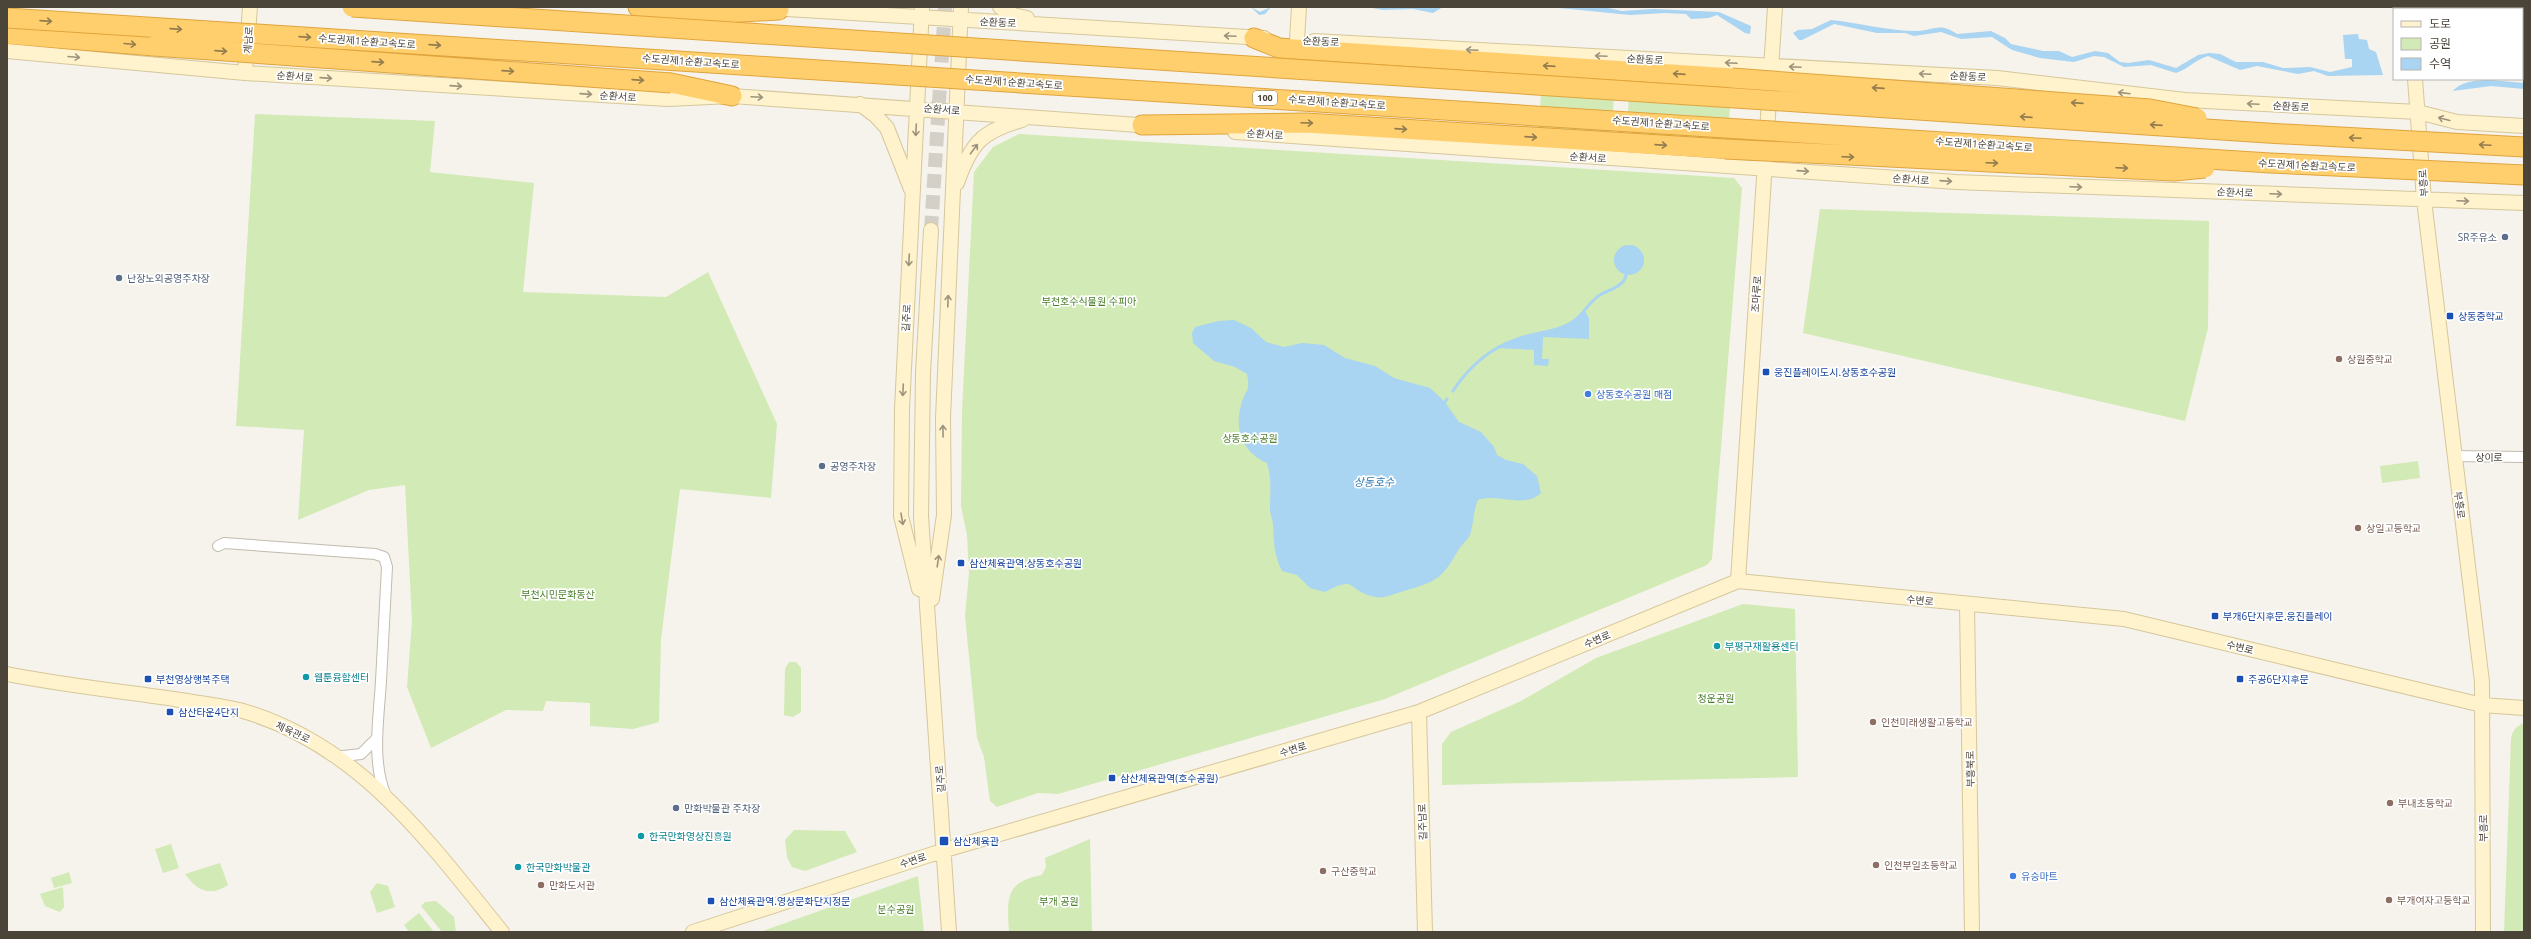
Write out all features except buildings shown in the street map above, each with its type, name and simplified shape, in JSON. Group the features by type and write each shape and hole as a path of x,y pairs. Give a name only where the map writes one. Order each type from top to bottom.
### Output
{"highway":[{"path":"352,7 2267,133 2524,147"},
{"path":"638,7 725,13 771,9"},
{"name":"수도권제1순환고속도로","path":"7,18 2270,163 2524,175"},
{"path":"7,34 671,83 732,96"},
{"path":"1254,38 1278,48 1814,83 2150,109 2267,133"},
{"path":"1142,125 1306,123 1819,155 2166,170 2270,163"}],"street":[{"name":"계남로","path":"245,73 250,7"},
{"path":"851,14 874,7"},
{"path":"1000,7 1013,16 1062,26"},
{"path":"1296,40 1299,7"},
{"name":"조마루로","path":"1738,581 1775,7"},
{"name":"순환동로","path":"771,9 851,14 922,12 961,13 1062,26 1254,38 1997,78 2185,100 2418,112 2457,122 2524,126"},
{"name":"길주로","path":"922,12 902,409 901,516 928,627"},
{"name":"길주로","path":"928,627 944,515 943,418 961,13"},
{"name":"순환서로","path":"7,51 245,73 667,99 732,96 917,107 1030,118 1956,182 2524,203"},
{"name":"부흥로","path":"2415,80 2424,200 2482,682 2483,932"},
{"path":"860,104 887,128 913,193"},
{"path":"952,197 968,156 985,133 998,126 1030,118"},
{"name":"길주로","path":"931,230 923,373 921,516 945,850 949,932"},
{"name":"상이로","path":"2454,456 2524,457"},
{"path":"218,546 224,543 375,554 384,557 387,567 377,738 381,785 386,796"},
{"name":"수변로","path":"693,932 945,850 1419,712 1738,581 1967,605 2124,619 2482,705 2524,708"},
{"name":"부흥북로","path":"1967,605 1972,932"},
{"name":"체육관로","path":"7,674 242,711 287,728 326,748 335,757 386,796 419,830 502,932"},
{"name":"길주남로","path":"1419,712 1425,932"},
{"path":"335,757 361,754 377,738"}],"green space":[{"path":"1541,93 1614,98 1611,133 1539,128"},
{"path":"1629,99 1730,106 1728,141 1626,134"},
{"name":"부천시민문화동산","path":"255,114 435,121 430,172 534,183 523,292 666,297 708,272 777,424 771,498 680,489 661,639 659,722 633,729 590,726 590,703 546,701 543,711 506,710 431,748 407,687 412,621 405,485 369,490 298,520 304,430 236,426"},
{"name":"상동호수공원","path":"1019,134 1734,178 1742,188 1712,559 1707,565 1385,699 1058,794 1038,793 997,807 990,801 984,757 977,738 965,616 969,573 967,535 961,506 962,411 974,172 993,147"},
{"path":"1820,209 2209,221 2208,328 2185,421 1803,333"},
{"path":"2418,461 2420,478 2382,483 2380,466"},
{"name":"청운공원","path":"1743,604 1795,609 1798,777 1442,785 1442,744 1451,732 1521,701 1596,658"},
{"path":"789,662 796,662 801,668 801,712 793,717 784,715 785,669"},
{"path":"2524,723 2524,932 2504,932 2511,739 2515,729"},
{"path":"794,830 845,831 857,852 805,871 792,867 787,857 785,840"},
{"name":"부개 공원","path":"1090,839 1092,932 1009,932 1009,901 1011,893 1015,887 1021,882 1030,878 1042,875 1046,867 1045,858"},
{"path":"171,844 179,868 163,873 155,849"},
{"path":"220,863 228,885 215,891 199,888 194,885 185,874"},
{"path":"69,872 72,883 54,888 51,878"},
{"name":"분수공원","path":"918,876 924,932 760,932"},
{"path":"377,883 388,886 395,907 377,913 370,892"},
{"path":"63,887 64,907 60,912 45,906 40,894"},
{"path":"436,901 454,917 456,932 442,932 421,906 425,902"},
{"path":"419,913 434,932 409,932 404,925"}],"water":[{"path":"1251,7 1260,12 1271,7 1265,14 1259,15"},
{"path":"1367,7 1443,7 1433,13 1413,9 1383,10"},
{"path":"1549,7 1604,7 1622,11 1654,9 1719,12 1751,26 1750,34 1745,33 1717,15 1709,18 1691,19 1686,14 1665,13 1630,15"},
{"path":"1831,20 1906,31 1946,28 1957,34 1991,31 2005,38 2011,44 2043,51 2059,51 2072,57 2095,51 2108,53 2120,62 2128,63 2149,60 2176,68 2198,55 2209,53 2220,54 2236,62 2263,62 2283,68 2310,67 2330,72 2352,67 2352,59 2345,59 2343,35 2358,34 2359,39 2367,40 2369,49 2376,52 2383,75 2328,76 2314,71 2298,74 2257,66 2240,70 2208,56 2176,73 2151,65 2124,67 2104,57 2094,56 2074,62 2040,58 2012,50 1992,37 1961,39 1941,32 1914,36 1905,33 1877,33 1834,24 1802,40 1799,40 1793,33 1798,30 1812,29"},
{"path":"2491,80 2524,83 2524,89 2491,86 2453,91 2465,83"},
{"path":"1629,245 1635,246 1643,254 1643,266 1635,274 1629,275 1623,274 1615,266 1614,260 1615,254 1623,246"},
{"path":"1585,311 1589,318 1589,339 1543,337 1542,359 1549,359 1548,366 1534,365 1534,350 1497,348 1519,337 1570,323"},
{"name":"상동호수","path":"1234,320 1251,328 1266,342 1284,347 1302,343 1324,345 1345,358 1375,366 1394,378 1430,388 1445,402 1459,422 1481,432 1494,447 1497,455 1506,460 1523,464 1537,476 1541,493 1534,498 1527,500 1486,498 1478,500 1469,537 1460,547 1443,573 1431,582 1424,585 1380,597 1363,593 1347,584 1342,584 1325,592 1310,588 1297,575 1282,571 1277,560 1273,523 1270,512 1269,469 1267,463 1246,447 1240,432 1239,415 1241,405 1248,388 1247,374 1235,367 1214,361 1193,343 1192,333 1195,327 1218,321"}],"waterway":[{"path":"1453,391 1473,367 1491,352 1506,343 1551,331 1569,324 1578,318 1596,298 1623,282 1626,275"}],"tunnel":[{"path":"931,230 945,7"}],"place":[{"name":"SR주유소","path":"2505,237"},
{"name":"난장노외공영주차장","path":"119,278"},
{"name":"상동중학교","path":"2450,316"},
{"name":"상원중학교","path":"2339,359"},
{"name":"웅진플레이도시.상동호수공원","path":"1766,372"},
{"name":"상동호수공원 매점","path":"1588,394"},
{"name":"공영주차장","path":"822,466"},
{"name":"상일고등학교","path":"2358,528"},
{"name":"삼산체육관역.상동호수공원","path":"961,563"},
{"name":"부개6단지후문.웅진플레이","path":"2215,616"},
{"name":"부평구재활용센터","path":"1717,646"},
{"name":"웹툰융합센터","path":"306,677"},
{"name":"부천영상행복주택","path":"148,679"},
{"name":"주공6단지후문","path":"2240,679"},
{"name":"삼산타운4단지","path":"170,712"},
{"name":"인천미래생활고등학교","path":"1873,722"},
{"name":"삼산체육관역(호수공원)","path":"1112,778"},
{"name":"부내초등학교","path":"2390,803"},
{"name":"만화박물관 주차장","path":"676,808"},
{"name":"한국만화영상진흥원","path":"641,836"},
{"name":"삼산체육관","path":"944,841"},
{"name":"인천부일초등학교","path":"1876,865"},
{"name":"한국만화박물관","path":"518,867"},
{"name":"구산중학교","path":"1323,871"},
{"name":"유승마트","path":"2013,876"},
{"name":"만화도서관","path":"541,885"},
{"name":"부개여자고등학교","path":"2389,900"},
{"name":"삼산체육관역.영상문화단지정문","path":"711,901"}],"park label":[{"name":"부천호수식물원 수피아","path":"1089,301"}]}
